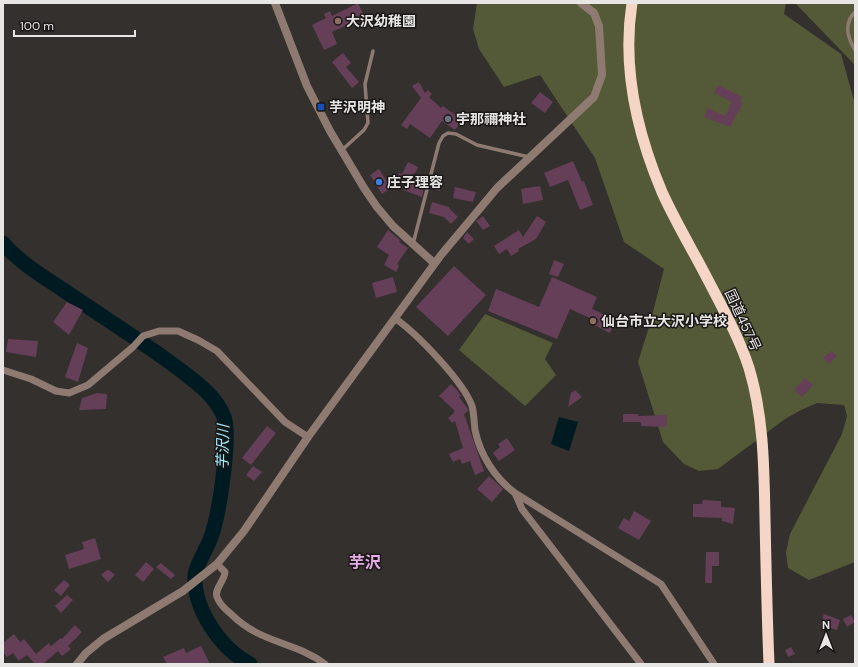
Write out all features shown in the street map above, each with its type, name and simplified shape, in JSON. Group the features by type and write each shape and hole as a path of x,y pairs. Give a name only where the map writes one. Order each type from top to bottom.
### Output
{"highway":[{"name":"国道457号","path":"632,3 630,77 636,113 647,152 663,193 731,324 749,368 758,406 764,443 769,664"}],"street":[{"path":"275,3 307,86 342,151 377,207 413,245 434,263"},
{"path":"77,664 86,653 103,639 186,589 203,577 217,564 244,531 308,437 396,319 434,263 497,188 594,97 602,75 599,26 594,13 581,3"},
{"path":"396,319 407,326 461,385 472,407 475,431 489,464 496,476 515,494 661,584 714,664"},
{"path":"3,370 31,379 56,391 69,393 88,384 133,347 143,336 159,331 178,331 217,351 285,422 308,437"},
{"path":"515,494 522,509 641,664"},
{"path":"217,564 225,572 216,593 217,598 236,620 257,634 302,651 325,664"}],"lane":[{"path":"855,12 850,18 847,31 855,50"},
{"path":"342,151 364,130 368,123 365,84 373,51"},
{"path":"413,245 442,136 448,133 456,134 477,145 529,157"}],"green space":[{"path":"477,3 786,3 784,14 841,54 855,104 855,562 809,580 788,568 786,552 790,534 842,434 847,416 844,405 817,403 801,410 785,419 718,469 699,471 684,464 663,442 638,362 664,269 624,242 595,158 540,75 504,87 479,49 473,29"},
{"path":"795,3 855,3 855,65"},
{"path":"485,314 553,343 545,359 556,375 525,406 459,350"}],"water":[{"path":"559,417 578,422 569,451 551,444"}],"building":[{"path":"358,3 365,17 332,32 337,44 324,50 312,25 326,18 324,14 330,11 332,16"},
{"path":"343,53 351,63 346,67 359,82 352,88 332,62"},
{"path":"419,82 425,93 428,90 432,94 429,97 441,108 443,106 462,120 455,130 442,121 430,138 410,124 407,129 401,125 421,98 412,86"},
{"path":"719,85 742,97 740,102 743,103 730,127 704,117 708,108 725,116 732,102 714,93"},
{"path":"540,92 553,102 545,113 531,103"},
{"path":"573,161 582,182 584,181 593,205 580,210 568,180 550,187 544,173"},
{"path":"408,162 418,167 416,172 393,187 399,173 402,174"},
{"path":"379,169 391,188 382,194 370,175"},
{"path":"407,181 424,188 422,197 403,190"},
{"path":"435,182 442,184 440,191 433,189"},
{"path":"540,186 543,200 523,204 521,189"},
{"path":"455,187 476,192 473,202 453,198"},
{"path":"432,202 449,207 458,217 451,224 444,217 429,213"},
{"path":"483,216 490,226 483,230 476,221"},
{"path":"537,216 546,222 536,239 518,249 519,251 511,256 507,249 499,254 494,246 519,230 523,237"},
{"path":"388,230 400,240 399,242 408,248 397,264 399,266 396,272 384,265 389,255 377,247"},
{"path":"467,232 474,239 469,244 463,238"},
{"path":"554,260 564,264 558,277 549,274"},
{"path":"454,266 486,295 448,336 416,307"},
{"path":"393,277 397,292 376,298 372,283"},
{"path":"552,277 597,297 592,309 616,320 610,333 588,322 590,318 570,309 557,339 488,311 496,289 539,307"},
{"path":"67,302 83,310 69,335 53,322"},
{"path":"8,339 38,341 36,357 6,352"},
{"path":"77,343 88,348 78,382 65,377"},
{"path":"831,351 837,356 829,364 823,358"},
{"path":"805,378 813,385 802,397 794,390"},
{"path":"451,384 457,390 461,396 459,397 468,409 468,411 464,414 484,471 475,475 470,461 462,464 460,459 453,462 449,454 463,448 455,421 452,423 448,418 454,413 454,410 439,396"},
{"path":"575,390 582,397 568,407 571,393"},
{"path":"97,393 107,394 106,409 79,410 82,398"},
{"path":"623,414 638,414 638,416 667,415 667,427 641,426 641,422 623,422"},
{"path":"267,426 276,433 251,465 242,458"},
{"path":"507,438 515,450 499,461 493,453 500,447 498,444"},
{"path":"253,466 262,472 254,481 246,475"},
{"path":"489,476 503,489 492,502 477,489"},
{"path":"703,500 721,501 721,507 735,508 733,524 722,521 722,518 693,517 693,504 702,504"},
{"path":"634,511 651,521 639,540 618,528 624,518 629,521"},
{"path":"95,538 101,559 69,569 65,555 84,549 82,542"},
{"path":"706,552 719,552 719,566 712,566 712,583 705,583"},
{"path":"146,562 154,569 143,582 135,575"},
{"path":"161,563 175,575 171,579 156,567"},
{"path":"107,570 115,575 108,582 101,575"},
{"path":"64,580 70,585 61,596 54,590"},
{"path":"67,595 73,600 61,613 55,606"},
{"path":"824,614 840,620 837,630 820,625"},
{"path":"851,615 855,622 847,627 843,619"},
{"path":"75,625 82,632 68,646 71,649 62,656 58,651 43,664 35,664 27,655 19,661 13,653 7,657 3,652 3,643 14,634 20,642 24,639 36,654 49,643 51,646 61,638 62,639"},
{"path":"201,646 210,664 167,664 163,657 184,648 186,653"},
{"path":"791,647 795,654 788,657 785,650"}],"waterway":[{"name":"芋沢川","path":"3,243 16,256 46,279 179,369 205,390 221,409 226,427 223,477 214,527 195,575 196,588 199,601 211,627 229,649 250,664"}],"place":[{"name":"大沢幼稚園","path":"338,21"},
{"name":"芋沢明神","path":"321,107"},
{"name":"宇那禰神社","path":"448,119"},
{"name":"庄子理容","path":"379,182"},
{"name":"仙台市立大沢小学校","path":"593,321"}],"district":[{"name":"芋沢","path":"365,562"}]}
